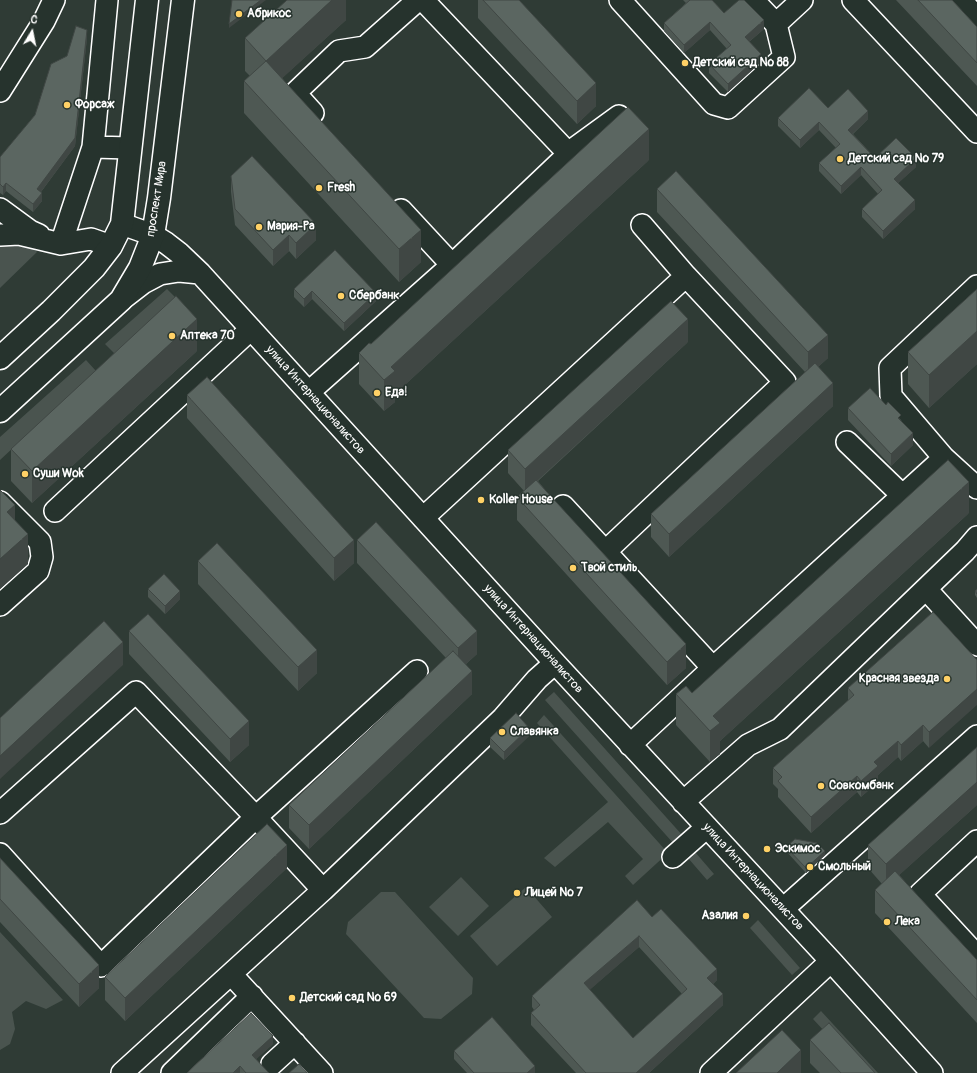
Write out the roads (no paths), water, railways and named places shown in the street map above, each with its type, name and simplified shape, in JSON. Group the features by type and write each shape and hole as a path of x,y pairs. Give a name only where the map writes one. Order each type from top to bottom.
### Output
{"main road":[{"path":"0,358 51,311 94,268 111,246 122,224 147,0"},
{"name":"проспект Мира","path":"0,411 121,300 140,268 153,235 160,191 183,0"}],"street":[{"path":"0,91 44,21 54,0"},
{"path":"61,244 93,147 107,0"},
{"path":"327,128 295,93 339,51 365,47 418,0"},
{"path":"423,0 569,154"},
{"path":"620,0 714,104 728,108 784,57 776,24 753,0"},
{"path":"776,24 802,0"},
{"path":"854,0 977,132"},
{"path":"961,0 977,18"},
{"path":"309,392 452,265 575,148 619,116"},
{"path":"93,147 130,148"},
{"path":"391,199 452,265"},
{"path":"0,209 30,231 61,244"},
{"name":"улица Интернационалистов","path":"122,224 153,235 180,253 200,273 630,745 831,961 932,1073"},
{"path":"606,551 785,382 686,276 642,225"},
{"path":"0,235 20,234 61,244 91,239 111,246"},
{"path":"121,300 143,283 160,274 179,271 200,273"},
{"path":"423,518 686,276"},
{"path":"977,286 890,368 891,396 944,458 977,488"},
{"path":"55,511 252,329"},
{"path":"847,442 903,496"},
{"path":"630,745 944,458"},
{"path":"0,502 40,542 42,557 38,571 0,605"},
{"path":"563,506 713,668"},
{"path":"683,802 748,744 780,729 926,589 973,550"},
{"path":"926,589 977,645"},
{"path":"122,1073 322,890 503,718 537,678 555,663"},
{"path":"0,854 101,966 256,818 417,671"},
{"path":"0,813 136,692 322,890"},
{"path":"783,909 977,736"},
{"path":"673,858 707,827"},
{"path":"977,841 920,894 977,956"},
{"path":"711,1073 831,961"},
{"path":"231,974 322,1073"},
{"path":"172,1073 252,996"},
{"path":"272,1064 295,1043"}],"place":[{"name":"Абрикос","path":"239,14"},
{"name":"Детский сад № 88","path":"685,63"},
{"name":"Форсаж","path":"67,105"},
{"name":"Детский сад № 79","path":"840,159"},
{"name":"Fresh","path":"319,188"},
{"name":"Мария-Ра","path":"259,227"},
{"name":"Сбербанк","path":"341,296"},
{"name":"Аптека 70","path":"172,336"},
{"name":"Еда!","path":"377,393"},
{"name":"Суши Wok","path":"25,474"},
{"name":"Koller House","path":"481,500"},
{"name":"Твой стиль","path":"573,568"},
{"name":"Красная звезда","path":"947,679"},
{"name":"Славянка","path":"502,732"},
{"name":"Совкомбанк","path":"821,786"},
{"name":"Эскимос","path":"767,849"},
{"name":"Смольный","path":"810,867"},
{"name":"Лицей № 7","path":"517,893"},
{"name":"Азалия","path":"746,916"},
{"name":"Лека","path":"887,922"},
{"name":"Детский сад № 69","path":"292,998"}]}
